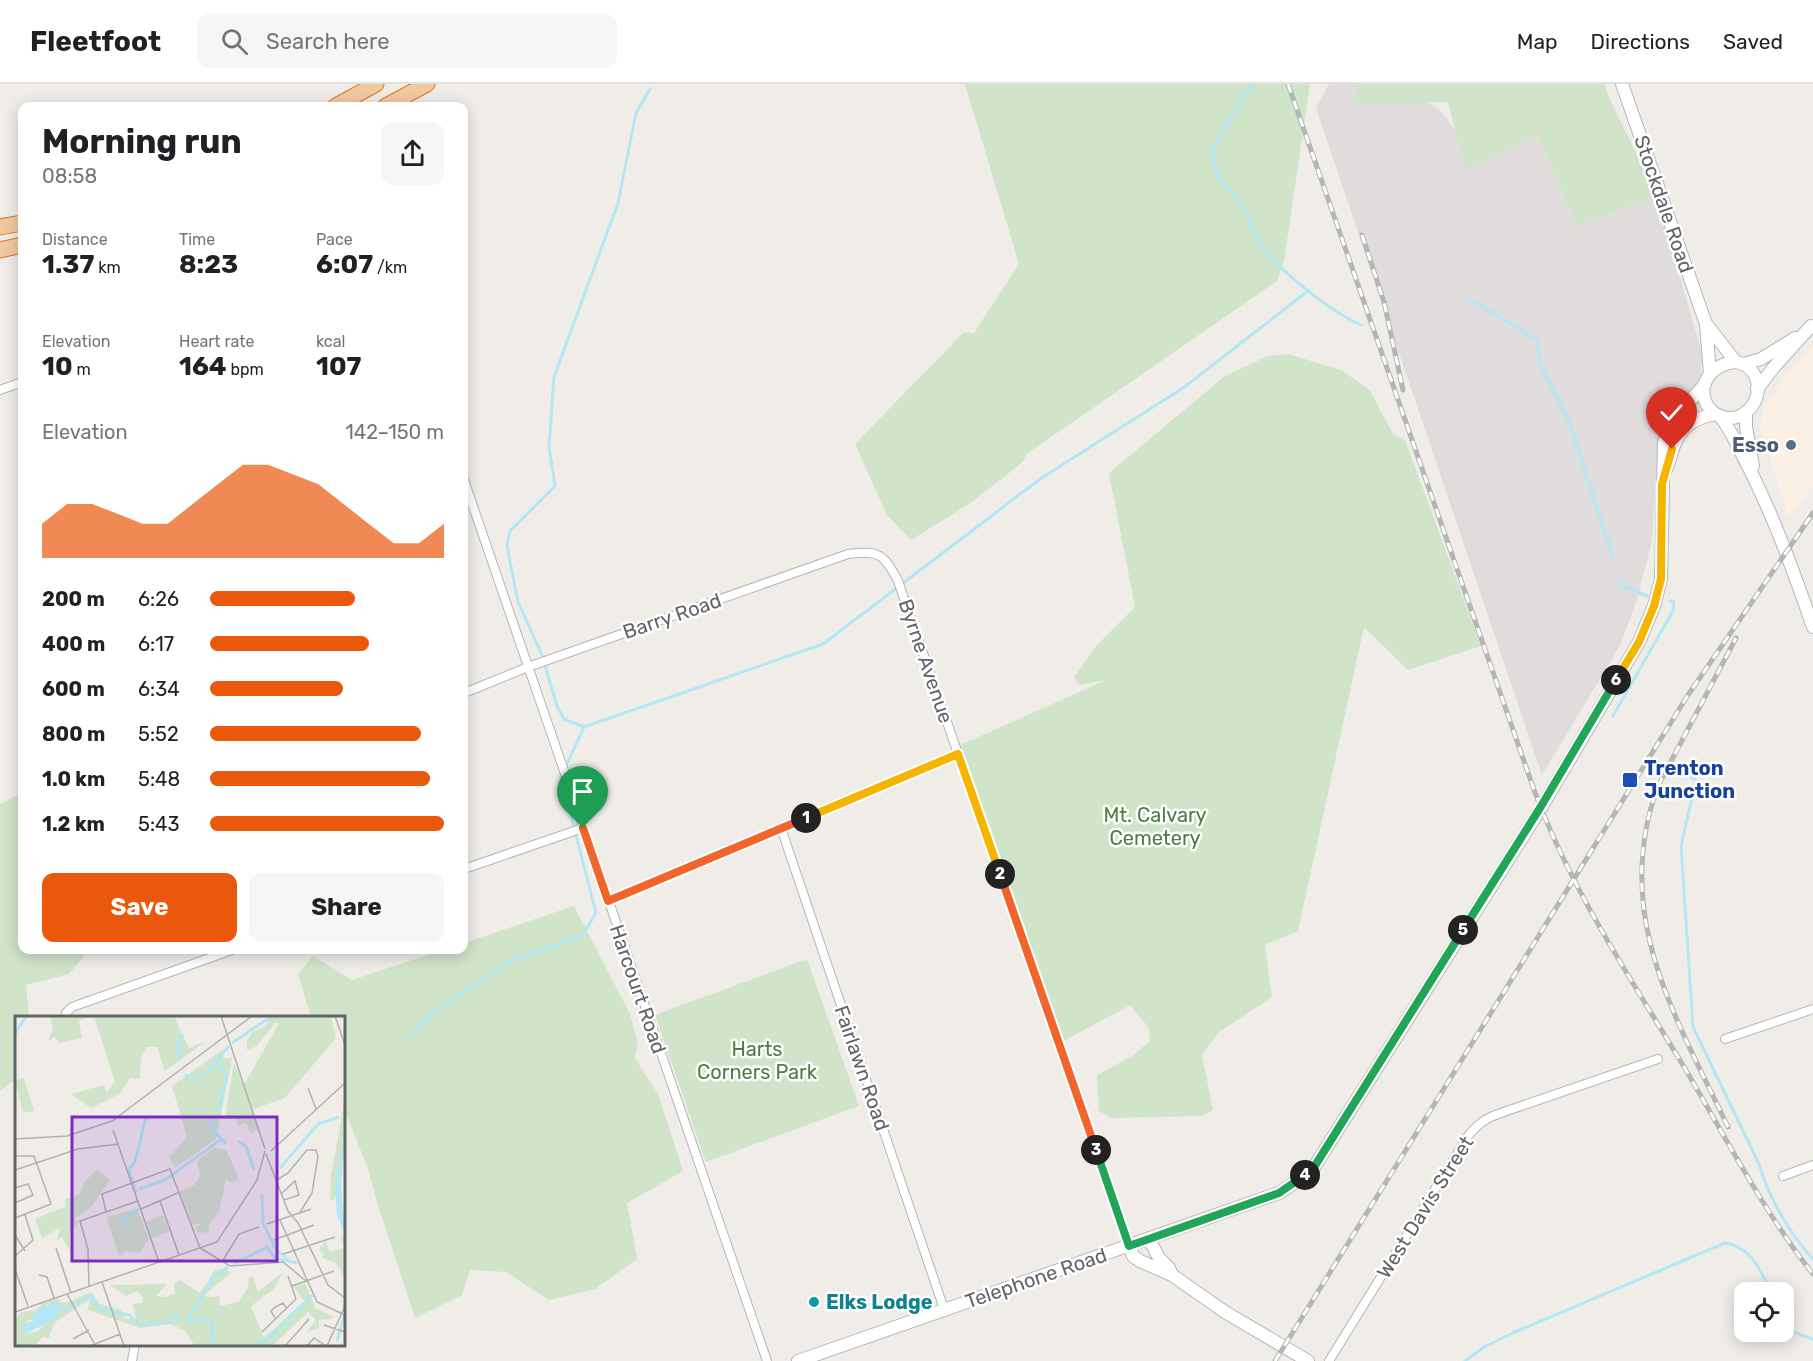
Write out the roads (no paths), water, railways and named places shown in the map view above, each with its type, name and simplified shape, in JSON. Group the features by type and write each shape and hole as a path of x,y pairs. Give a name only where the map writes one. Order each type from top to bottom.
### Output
{"highway":[{"path":"343,102 376,84"},
{"path":"393,102 427,84"},
{"path":"0,226 18,224"},
{"path":"0,250 18,247"}],"street":[{"name":"Stockdale Road","path":"1623,84 1706,324 1708,379"},
{"name":"Stockdale Road","path":"1706,324 1740,363"},
{"path":"1812,326 1771,353 1740,363 1722,364 1708,379 1704,393 1706,403 1728,428 1756,479 1785,547 1813,627"},
{"path":"1757,389 1812,326"},
{"path":"1718,415 1734,417 1746,412 1754,403 1757,389 1755,374 1740,363"},
{"name":"Telephone Road","path":"798,1361 1279,1193 1311,1172 1540,808 1639,642 1654,606 1661,579 1662,452 1666,434 1708,379"},
{"path":"0,390 18,383"},
{"path":"1746,412 1746,427 1756,479"},
{"name":"Telephone Road","path":"1662,484 1672,449 1682,430 1692,421 1718,415"},
{"name":"Harcourt Road","path":"468,492 767,1361"},
{"name":"Barry Road","path":"468,691 528,667 848,554 868,551 882,556"},
{"name":"Byrne Avenue","path":"882,556 890,564 898,581 1129,1246"},
{"path":"608,901 958,754"},
{"path":"468,868 583,828"},
{"name":"Fairlawn Road","path":"781,828 944,1309"},
{"path":"68,1016 66,1013 72,1007 221,954"},
{"path":"1725,1039 1813,1009"},
{"name":"West Davis Street","path":"1329,1361 1476,1125 1485,1118 1658,1059"},
{"path":"1783,1176 1813,1165"},
{"path":"1149,1239 1159,1258 1172,1275"},
{"path":"1129,1246 1133,1256 1140,1261 1172,1275 1225,1312 1308,1361"},
{"path":"132,1361 135,1346"}],"waterway":[{"path":"1253,84 1214,149 1214,164 1220,179 1244,209 1258,242 1270,257 1321,301 1361,325"},
{"path":"650,89 636,113 618,203 554,377 549,447 555,486 510,531 507,546 518,602 542,655 557,706 564,719 584,727 823,644 1040,479 1183,388 1309,290"},
{"path":"1467,300 1480,305 1537,340 1540,365 1568,419 1613,556"},
{"path":"1620,579 1624,586 1647,596"},
{"path":"1613,716 1673,611 1674,602 1670,601"},
{"path":"566,766 584,727"},
{"path":"409,1038 432,1013 509,962 582,936 596,913 561,777 563,772"},
{"path":"1685,773 1696,780 1681,846 1693,1027 1759,1164 1774,1202 1796,1238 1813,1259"},
{"path":"1465,1361 1484,1347 1515,1332 1725,1243 1734,1245 1749,1255 1766,1282"},
{"path":"1794,1331 1813,1339"}],"railway":[{"path":"1288,84 1548,825 1583,898 1603,933 1762,1201 1813,1274"},
{"path":"1362,235 1384,302 1403,390"},
{"path":"1275,1361 1688,695 1813,513"},
{"path":"1728,1127 1670,1004 1656,963 1646,921 1642,878 1645,833 1658,786 1736,638"}],"place":[{"name":"Esso","path":"1791,445"},
{"name":"Trenton Junction","path":"1630,780"},
{"name":"Elks Lodge","path":"814,1302"}],"park label":[{"name":"Mt. Calvary Cemetery","path":"1155,826"},
{"name":"Harts Corners Park","path":"757,1060"}]}
